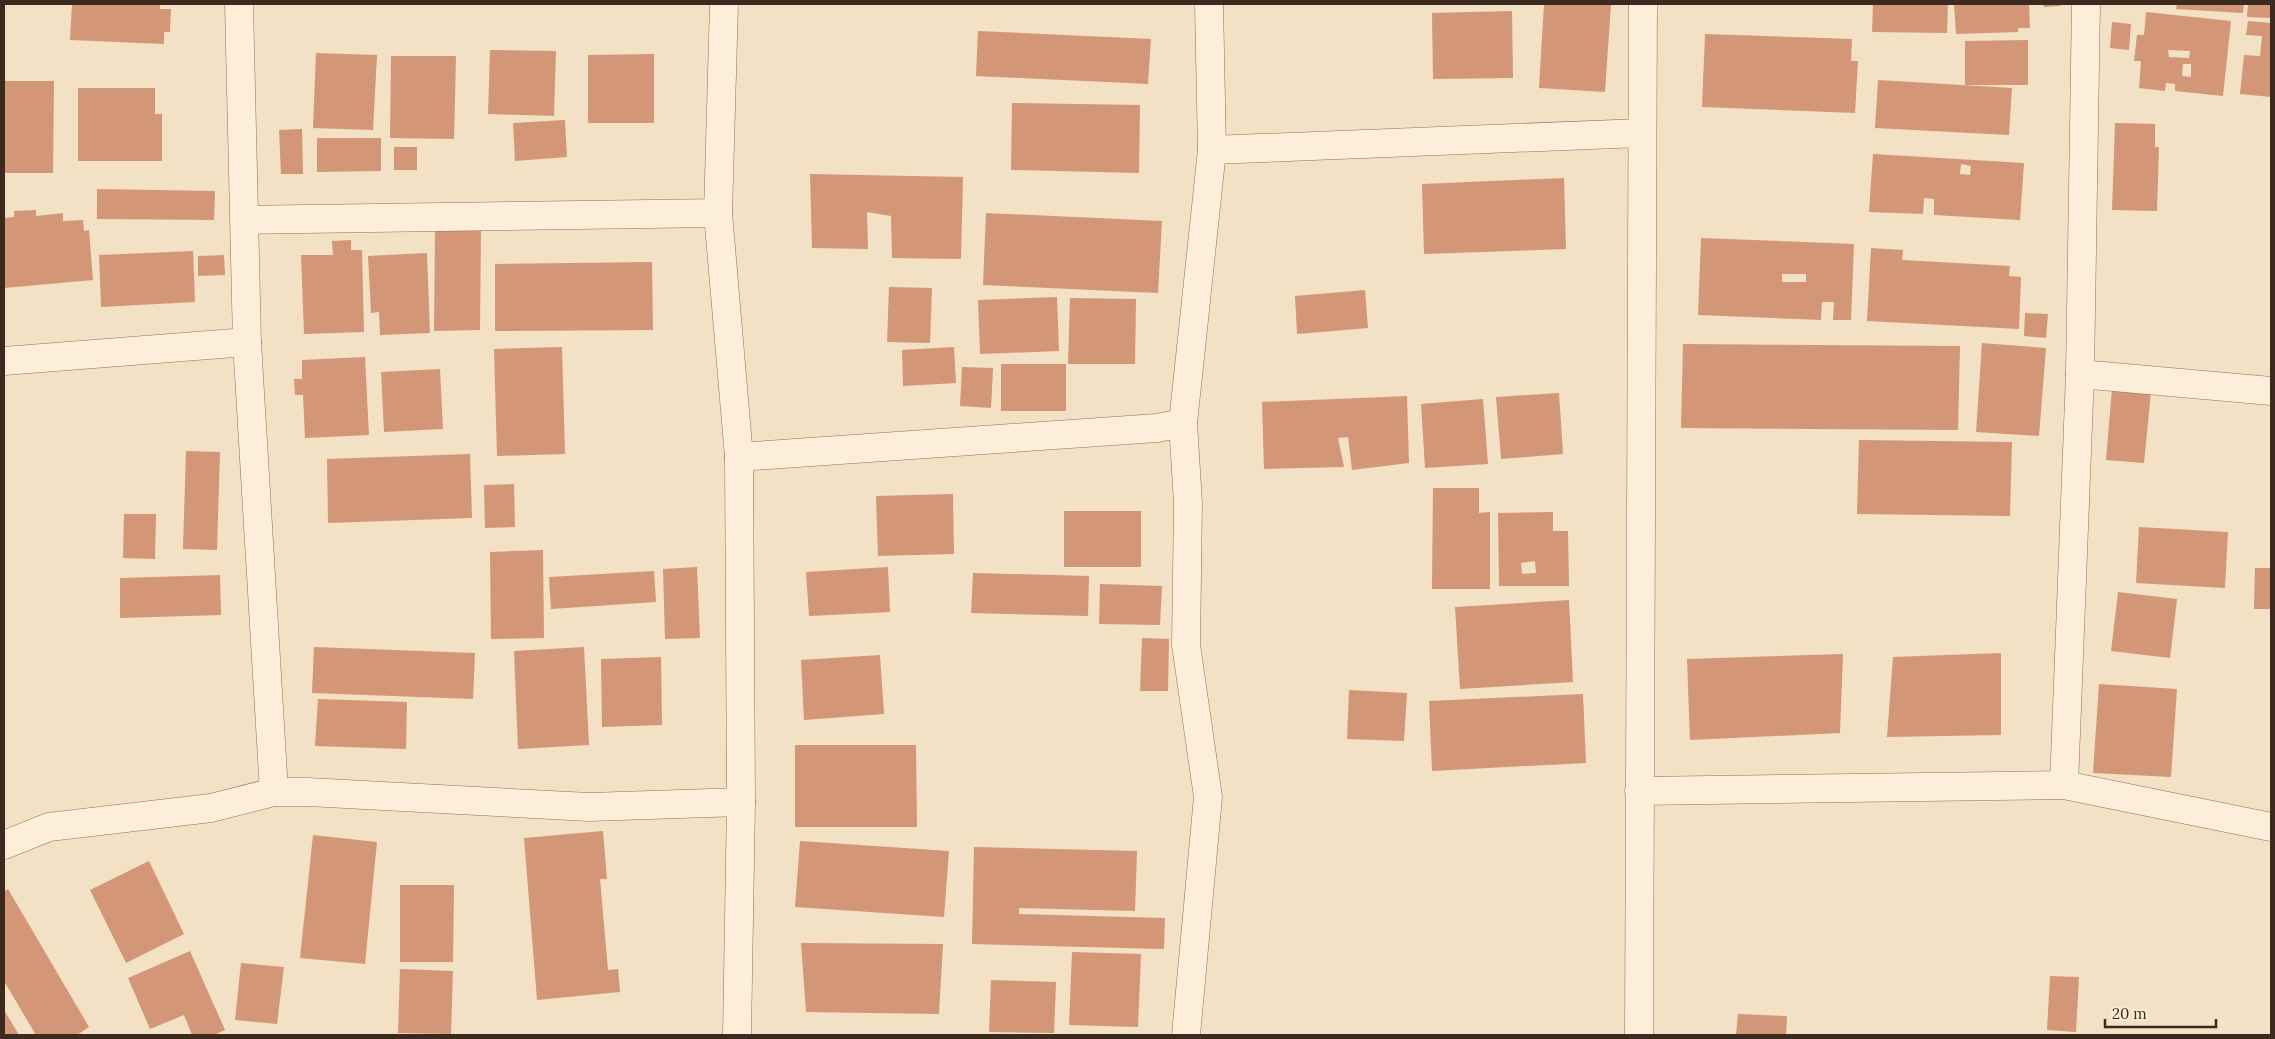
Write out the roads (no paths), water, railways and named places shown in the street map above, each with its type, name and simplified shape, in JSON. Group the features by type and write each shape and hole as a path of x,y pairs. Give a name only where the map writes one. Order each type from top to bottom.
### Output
{"street":[{"path":"239,4 247,342 274,792"},
{"path":"724,4 718,213 739,457 741,802 737,1035"},
{"path":"1186,1035 1208,797 1186,645 1188,503 1183,423 1212,150 1210,4"},
{"path":"1639,1035 1643,4"},
{"path":"2064,785 2080,374 2086,4"},
{"path":"1212,150 1641,133"},
{"path":"245,220 718,213"},
{"path":"4,361 247,342"},
{"path":"2080,374 2271,391"},
{"path":"739,457 1157,428 1183,423"},
{"path":"1639,791 2064,785 2271,827"},
{"path":"4,845 49,827 212,808 274,792 308,792 589,807 741,802"}]}
